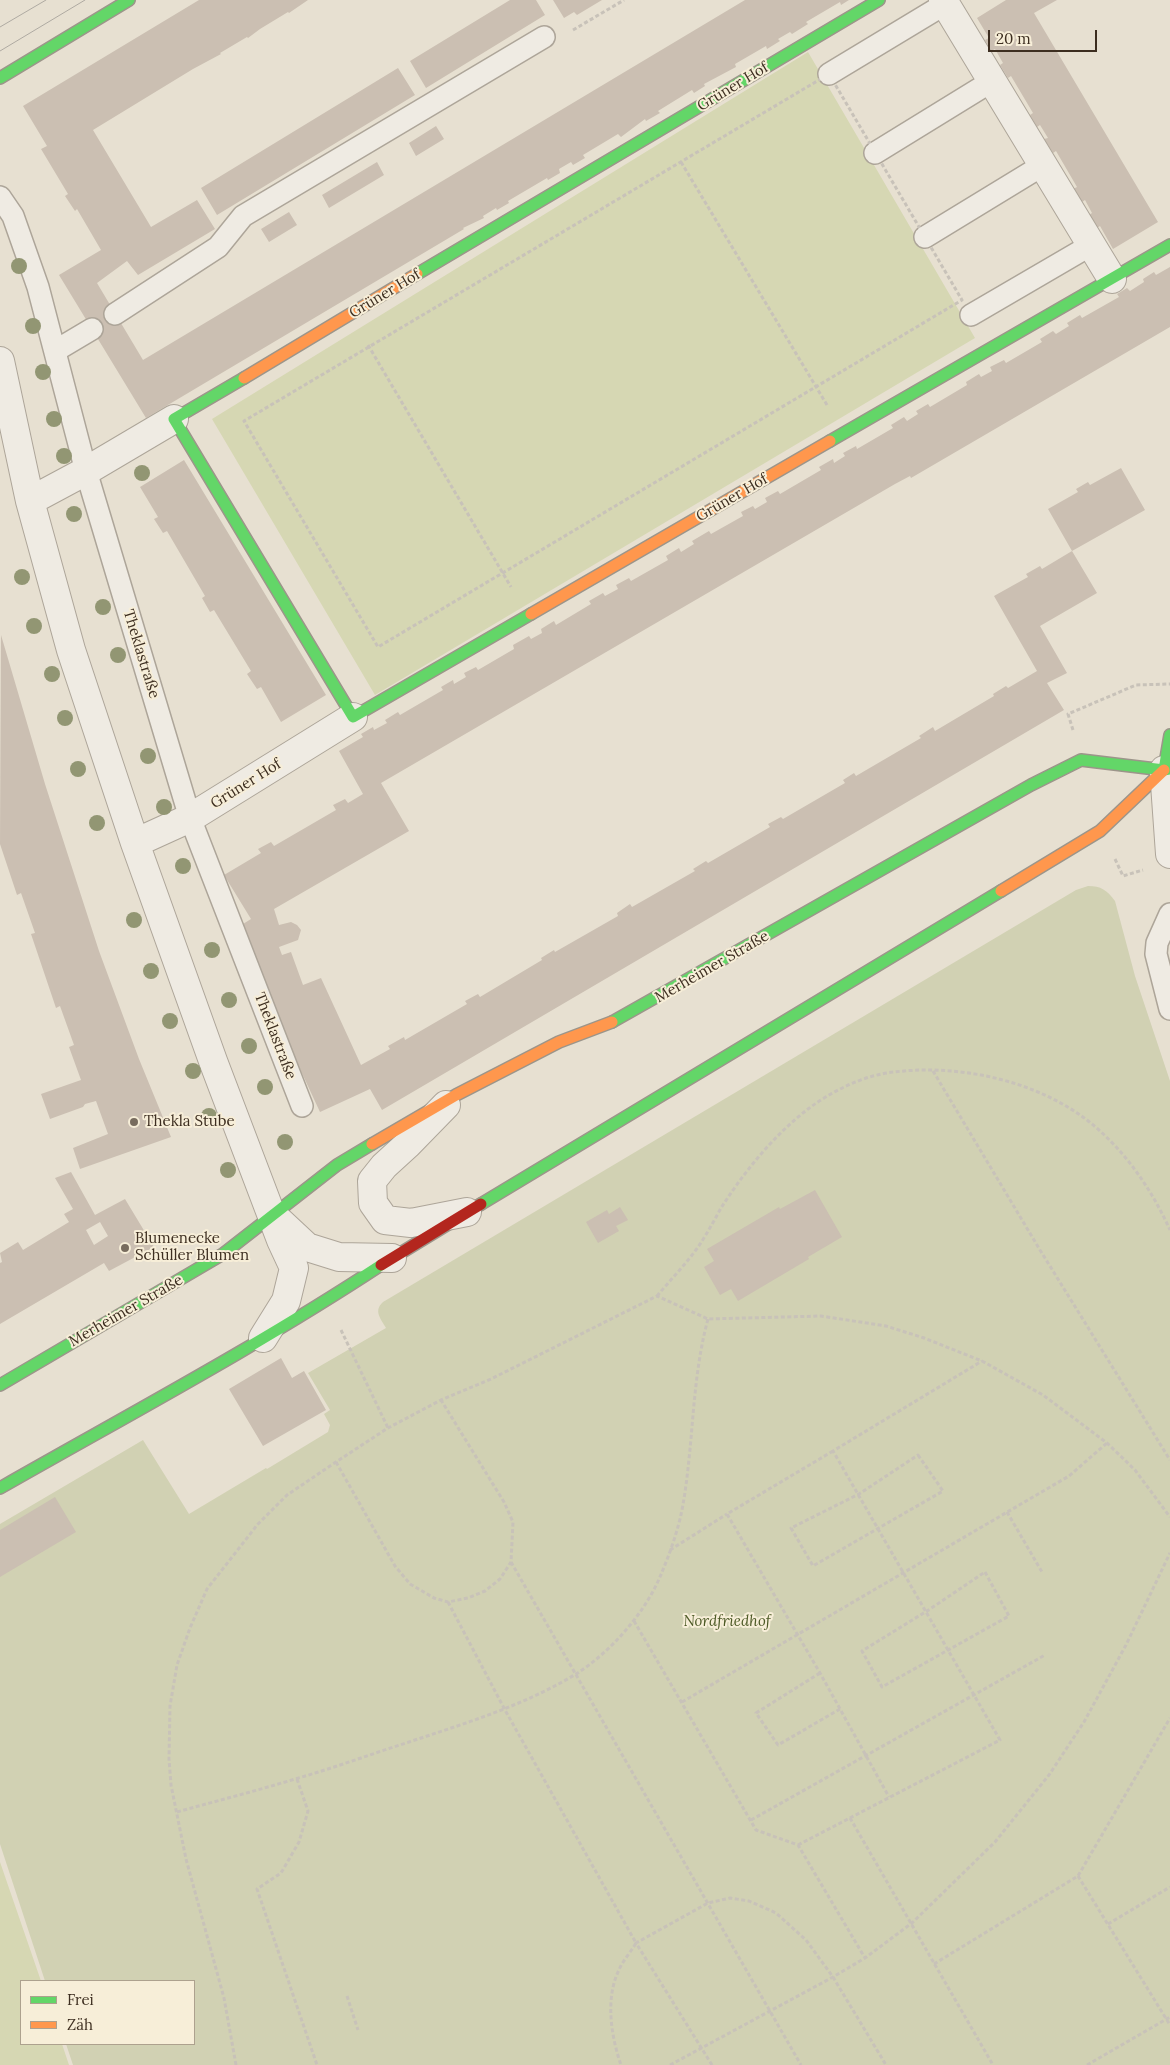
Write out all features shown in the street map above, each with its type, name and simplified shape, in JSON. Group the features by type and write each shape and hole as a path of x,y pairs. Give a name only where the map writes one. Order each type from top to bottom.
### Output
{"street":[{"path":"0,78 129,0"},
{"name":"Grüner Hof","path":"30,501 86,471 879,0"},
{"path":"944,2 1112,279"},
{"name":"Grüner Hof","path":"135,843 190,818 353,717 1170,245"},
{"path":"0,360 30,501 71,650 135,843 213,1061 294,1268 286,1301 263,1338"},
{"path":"174,419 353,717"},
{"path":"1170,735 1167,769 1170,854"},
{"name":"Merheimer Straße","path":"0,1385 223,1254 336,1165 456,1096 559,1042 618,1020 1031,785 1081,760 1167,769"},
{"path":"0,1488 263,1338 467,1212 1100,831 1167,769"},
{"path":"456,1096 407,1146 384,1166 372,1181 373,1203 385,1220 411,1223 467,1212"},
{"path":"272,1215 307,1247 339,1257 392,1258"}],"lane":[{"path":"829,74 944,2"},
{"path":"115,314 218,247 243,216 544,37"},
{"path":"875,153 992,81"},
{"path":"925,238 1043,166"},
{"name":"Theklastraße","path":"0,197 13,216 38,287 86,471 190,818 302,1106"},
{"path":"971,315 1091,245"},
{"path":"55,351 92,329"},
{"path":"1170,914 1157,943 1156,954 1170,1009"}],"path":[{"path":"544,37 548,45 624,0"},
{"path":"829,74 875,153 962,300 378,647 244,421 829,74"},
{"path":"660,130 844,434"},
{"path":"351,314 528,616"},
{"path":"1136,685 1170,684"},
{"path":"236,2065 224,1998 186,1859 177,1812 169,1759 170,1706 177,1665 190,1628 208,1589 258,1524 287,1495 388,1428 441,1400 491,1379 657,1296 702,1242 722,1207 753,1164 783,1132 809,1109 845,1086 868,1078 893,1072 932,1070 975,1074 1010,1083 1049,1097 1086,1120 1106,1137 1143,1180 1170,1230"},
{"path":"932,1070 1040,1250 1170,1460"},
{"path":"657,1296 708,1319 821,1316 886,1326 924,1338 982,1361 1043,1395 1107,1443 1135,1470 1170,1517"},
{"path":"326,1300 388,1428"},
{"path":"177,1812 297,1779 505,1710 576,1674 605,1652 634,1621 662,1574 670,1550 682,1511 701,1346 708,1319"},
{"path":"670,1550 982,1361"},
{"path":"336,1462 400,1572 410,1584 434,1598 448,1602 468,1598 485,1591 500,1579 511,1562 513,1522 504,1502 441,1400"},
{"path":"682,1702 1069,1476 1107,1443"},
{"path":"798,1845 1000,1740 833,1451"},
{"path":"918,1455 943,1491 812,1566 791,1528 858,1494 918,1455"},
{"path":"1007,1512 1042,1572"},
{"path":"728,1514 798,1634 889,1797"},
{"path":"670,2065 833,1977 864,1958 912,1923 994,1842 1050,1775 1084,1722 1126,1645 1169,1556"},
{"path":"511,1562 801,2065"},
{"path":"985,1572 1009,1616 882,1687 862,1651 927,1612 985,1572"},
{"path":"448,1602 505,1710 636,1943 712,2065"},
{"path":"634,1621 756,1830 798,1845 864,1958"},
{"path":"751,1820 1045,1655"},
{"path":"820,1673 756,1713 778,1745 840,1709"},
{"path":"934,1964 1078,1876 1170,1718"},
{"path":"297,1779 308,1812 299,1842 281,1873 256,1889 317,2065"},
{"path":"850,1818 993,2065"},
{"path":"1078,1876 1168,2018 1170,2025"},
{"path":"1108,1924 1170,1887"},
{"path":"622,2065 615,2048 610,2006 618,1970 636,1943 708,1903 730,1898 749,1901 776,1913 806,1940 833,1977 886,2065"},
{"path":"347,1996 358,2030"},
{"path":"1087,2065 1168,2018"}],"green space":[{"path":"808,52 975,338 375,695 212,419"},
{"name":"Nordfriedhof","path":"1088,886 1097,887 1103,889 1115,901 1135,976 1170,1081 1170,2065 73,2065 66,2045 195,2045 195,1980 45,1980 0,1844 0,1524 143,1440 189,1514 267,1469 328,1432 330,1425 324,1414 330,1410 308,1373 386,1328 378,1312 383,1302 1076,890"},
{"path":"0,1862 41,1980 20,1980 20,2045 62,2045 69,2065 0,2065"}],"building":[{"path":"199,0 308,0 93,130 151,227 197,200 215,229 138,275 127,261 97,283 143,360 745,0 849,0 841,5 840,2 806,22 808,24 792,34 790,32 778,39 780,41 767,49 766,46 735,64 736,67 704,84 705,86 694,93 692,90 658,111 660,113 646,121 645,119 621,137 618,134 583,155 585,158 573,165 571,162 559,169 560,173 548,180 547,178 508,201 509,203 497,210 496,208 483,216 484,218 463,228 146,418 59,275 101,250 77,209 75,211 65,196 68,194 41,149 47,146 23,106"},
{"path":"510,0 536,0 545,15 426,88 410,61"},
{"path":"553,0 602,0 577,15 574,12 564,18"},
{"path":"1006,0 1057,0 1034,13 1158,222 1113,249 1100,226 1097,228 1089,215 1092,213 1085,200 1082,202 1073,189 1077,187 1056,151 1053,153 1044,139 1048,138 1040,125 1037,127 1030,115 1033,113 1011,76 1008,78 1000,65 1003,63 995,49 991,51 985,40 989,38 977,18"},
{"path":"398,68 415,95 217,215 201,188"},
{"path":"436,126 444,139 416,156 409,143"},
{"path":"377,162 384,175 329,208 322,195"},
{"path":"289,212 297,225 269,242 261,229"},
{"path":"1170,267 1170,327 911,478 910,476 895,484 381,783 409,831 274,909 279,925 291,922 301,930 298,940 279,947 282,955 291,952 303,985 321,978 361,1065 390,1049 388,1046 404,1037 405,1040 467,1004 465,1001 478,994 480,997 542,960 541,958 554,950 555,952 618,916 617,913 630,904 632,907 695,871 693,869 706,861 708,863 770,827 768,824 781,817 783,819 845,783 843,780 854,773 856,776 921,738 919,736 933,727 935,731 994,696 993,694 1006,686 1008,688 1037,671 994,596 1028,577 1026,574 1040,566 1042,569 1072,551 1097,593 1040,626 1067,673 1047,683 1064,710 382,1110 370,1089 320,1112 267,998 243,924 251,919 224,875 261,853 258,849 271,842 274,846 336,810 333,805 345,799 348,803 363,794 339,751 363,737 361,734 373,727 374,730 387,723 385,720 398,712 400,715 443,690 441,687 453,680 454,684 466,677 464,673 476,667 478,670 514,649 513,645 529,636 531,639 542,633 541,629 554,621 556,625 591,604 589,601 603,593 605,596 618,589 616,585 629,578 631,581 668,560 666,556 679,548 681,552 694,544 692,541 709,531 711,534 743,516 741,512 753,506 755,509 767,502 765,498 778,491 780,494 821,470 819,467 833,459 834,463 845,456 843,453 856,446 857,449 893,428 891,425 904,417 907,421 918,414 916,411 928,404 930,407 967,385 966,382 979,374 981,377 992,371 990,367 1004,360 1006,363 1042,342 1040,339 1053,331 1056,334 1069,326 1067,323 1080,315 1082,318 1119,297 1117,294 1127,288 1130,291 1144,282 1143,279 1154,272 1156,275"},
{"path":"184,460 326,695 281,722 261,687 257,689 247,674 251,671 214,610 210,612 202,598 205,596 167,531 163,533 154,519 158,517 140,487"},
{"path":"1121,468 1145,510 1072,551 1048,509 1078,492 1076,489 1088,482 1090,485"},
{"path":"1,635 45,784 99,951 139,1059 171,1137 80,1169 73,1148 108,1134 96,1101 50,1119 41,1094 81,1080 69,1047 74,1045 60,1006 56,1008 31,934 35,933 21,893 17,895 0,844"},
{"path":"71,1172 95,1215 125,1199 154,1247 109,1271 104,1263 0,1324 0,1263 2,1262 0,1253 18,1242 23,1250 69,1222 64,1214 73,1209 55,1178","holes":["100,1222 108,1236 94,1245 86,1230"]},
{"path":"815,1190 842,1237 738,1301 731,1289 720,1295 704,1267 714,1261 707,1249 779,1207 780,1209"},
{"path":"620,1207 628,1220 616,1226 619,1231 598,1243 586,1222 607,1210 609,1214"},
{"path":"281,1358 292,1378 304,1371 326,1410 263,1446 229,1389"},
{"path":"55,1497 76,1532 0,1577 0,1530"}],"tram line":[{"path":"0,27 46,0"},
{"path":"0,51 85,0"}],"traffic: fast":[{"path":"0,78 129,0"},
{"path":"417,274 879,0"},
{"path":"830,441 1170,245"},
{"path":"244,378 174,419 353,717 531,614"},
{"path":"1164,770 1170,735"},
{"path":"612,1022 1031,785 1081,760 1164,770 1170,769"},
{"path":"481,1204 1001,891"},
{"path":"0,1385 223,1254 337,1165 372,1144"},
{"path":"0,1488 288,1324 381,1265"}],"traffic: slow":[{"path":"244,378 417,274"},
{"path":"531,614 830,441"},
{"path":"1001,891 1100,831 1164,770"},
{"path":"372,1144 456,1095 559,1042 612,1022"}],"traffic: jam":[{"path":"381,1265 481,1204"}],"place":[{"name":"Thekla Stube","path":"134,1122"},
{"name":"Blumenecke Schüller Blumen","path":"125,1248"}]}
